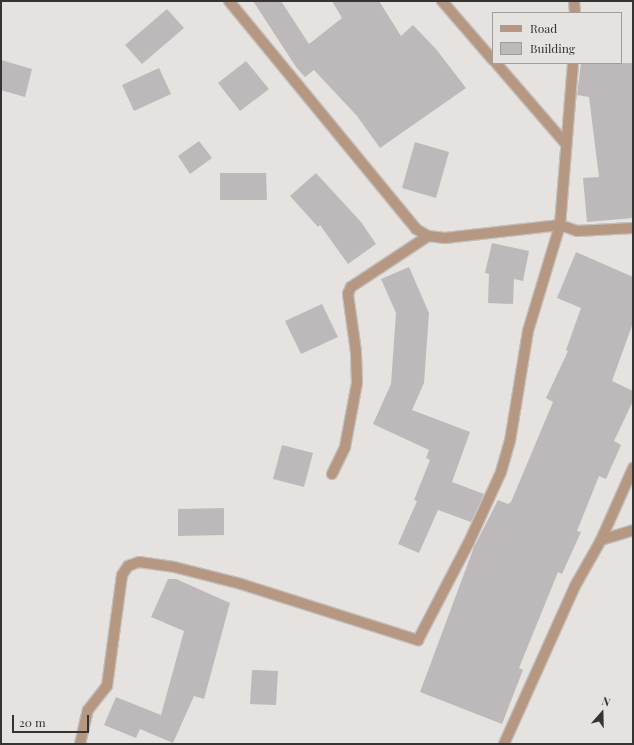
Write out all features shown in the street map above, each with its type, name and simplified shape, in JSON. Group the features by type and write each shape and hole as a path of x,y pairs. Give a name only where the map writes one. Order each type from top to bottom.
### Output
{"street":[{"path":"229,1 406,219 428,236 445,238 560,225 577,231 633,228"},
{"path":"442,1 492,59"},
{"path":"574,1 575,12"},
{"path":"497,64 565,143"},
{"path":"80,744 88,710 107,686 122,575 128,566 139,562 174,567 261,590 418,640 469,542 500,472 510,441 528,331 560,225 565,143 573,64"},
{"path":"332,474 345,447 357,383 356,352 348,294 351,287 428,236"},
{"path":"504,744 575,586 601,540 633,468"},
{"path":"601,540 633,530"}],"building":[{"path":"253,1 281,1 309,44 342,18 332,1 379,1 401,36 413,25 436,49 466,88 380,148 357,116 314,70 305,77 296,67"},
{"path":"167,9 184,28 142,64 125,45"},
{"path":"1,60 32,69 25,97 1,90"},
{"path":"246,61 269,89 240,111 218,83"},
{"path":"633,63 633,218 587,222 583,178 599,177 589,97 577,95 581,64"},
{"path":"159,68 171,94 134,111 122,85"},
{"path":"199,141 212,158 190,174 178,156"},
{"path":"415,142 449,152 436,198 402,188"},
{"path":"220,173 266,173 267,200 220,200"},
{"path":"316,173 361,222 376,244 348,264 320,225 318,227 290,196"},
{"path":"492,243 529,251 523,281 514,279 513,304 488,303 489,274 485,273"},
{"path":"576,252 633,277 633,323 612,381 633,391 633,401 614,441 621,445 606,479 599,476 577,531 581,532 562,574 558,572 519,668 523,670 502,724 420,692 474,547 498,500 508,504 511,502 553,402 546,398 568,351 566,350 581,308 557,298"},
{"path":"409,267 429,313 424,383 412,410 470,432 452,482 484,494 471,522 438,510 419,553 398,544 417,501 414,500 430,460 426,458 429,450 373,424 391,384 396,313 381,279"},
{"path":"322,304 338,337 301,354 285,321"},
{"path":"282,445 313,453 304,487 273,479"},
{"path":"224,508 224,535 178,536 178,509"},
{"path":"168,579 176,579 230,603 204,699 194,696 173,743 140,729 136,738 104,725 116,697 161,715 184,631 151,617"},
{"path":"252,670 278,671 276,705 250,704"}]}
